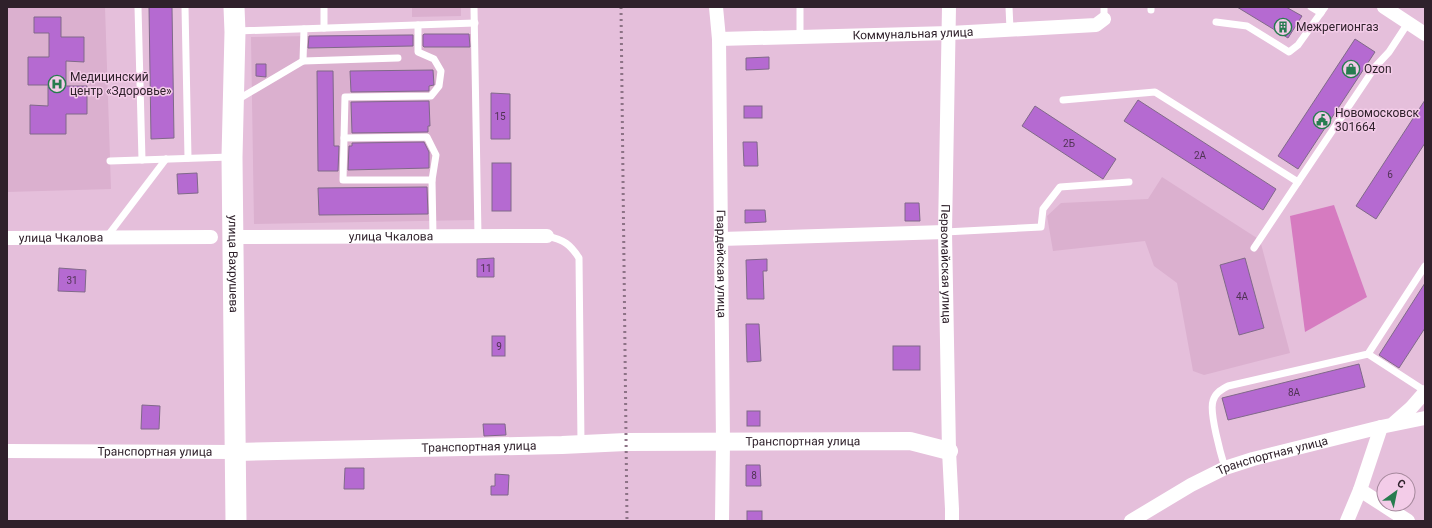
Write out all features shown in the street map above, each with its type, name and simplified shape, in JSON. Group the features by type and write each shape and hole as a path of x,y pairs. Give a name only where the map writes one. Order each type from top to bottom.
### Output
{"main road":[{"name":"улица Вахрушева","path":"234,7 235,32 232,157 236,521"}],"street":[{"name":"Гвардейская улица","path":"716,7 719,39 723,442 722,521"},
{"name":"Первомайская улица","path":"949,7 950,33 945,232 949,451 953,517"},
{"path":"1384,7 1425,34"},
{"name":"Коммунальная улица","path":"719,39 950,33 1096,25 1104,13"},
{"path":"720,239 945,232"},
{"name":"улица Чкалова","path":"234,237 548,236"},
{"name":"улица Чкалова","path":"7,238 211,237"},
{"path":"1347,521 1386,426 1407,412 1425,391"},
{"name":"Транспортная улица","path":"1131,521 1191,485 1224,468 1253,459 1386,426 1425,418"},
{"name":"Транспортная улица","path":"7,450 236,452 626,442 910,441 949,451"},
{"path":"1360,490 1408,521"}],"lane":[{"path":"138,7 142,160"},
{"path":"184,7 188,158"},
{"path":"324,7 324,28"},
{"path":"474,7 478,236"},
{"path":"800,7 800,36"},
{"path":"1010,7 1010,29"},
{"path":"1216,22 1247,26 1289,52 1298,45 1323,10 1311,7"},
{"path":"235,32 475,23"},
{"path":"1254,248 1375,67 1389,52 1408,23"},
{"path":"418,25 418,52 434,60 441,71 439,86 431,96 345,96 343,180 432,180"},
{"path":"303,61 304,29"},
{"path":"234,102 303,61 398,58"},
{"path":"1063,100 1155,92 1298,182"},
{"path":"344,138 427,137 436,155 432,180 433,236"},
{"path":"110,161 232,157"},
{"path":"106,238 166,159"},
{"path":"945,232 1042,227 1044,209 1060,187 1129,182"},
{"path":"548,236 562,240 573,248 579,258 581,444"},
{"path":"1224,468 1212,414 1212,401 1218,392 1228,386 1368,354 1425,266"},
{"path":"1368,354 1425,391"}],"shaded area":[{"name":"Медицинский центр «Здоровье»","path":"7,7 105,7 111,189 7,192"},
{"path":"412,7 461,7 461,16 412,17"},
{"path":"471,34 475,220 254,224 251,37"},
{"path":"1162,177 1260,240 1290,353 1204,375 1193,371 1177,283 1154,266 1145,241 1053,251 1047,216 1061,203 1148,199"},
{"path":"1334,205 1367,297 1305,332 1290,216"}],"building":[{"path":"149,7 172,7 174,138 151,139"},
{"name":"Межрегионгаз","path":"1237,7 1286,7 1302,16 1288,38"},
{"path":"34,17 61,17 61,37 84,37 84,62 66,61 66,86 87,86 87,114 66,114 66,134 30,134 30,105 48,106 48,85 28,85 28,57 49,57 49,33 34,33"},
{"path":"424,34 469,34 470,47 424,47"},
{"path":"413,35 413,46 308,48 309,36"},
{"path":"1355,39 1375,52 1298,169 1278,156"},
{"path":"769,57 769,69 746,70 746,58"},
{"path":"256,64 266,64 266,77 256,76"},
{"path":"433,70 434,85 429,86 429,91 351,92 350,71"},
{"path":"317,71 333,71 334,146 339,146 338,171 318,171"},
{"path":"491,93 510,94 510,139 491,139"},
{"path":"1138,100 1276,189 1263,210 1124,121"},
{"path":"1425,100 1425,143 1376,219 1356,206"},
{"path":"429,101 430,126 428,126 428,132 352,133 351,102"},
{"path":"744,106 762,106 762,118 744,118"},
{"path":"1035,106 1116,159 1103,179 1022,126"},
{"path":"424,142 429,152 429,168 348,170 349,146 352,146 352,143"},
{"path":"743,142 757,142 758,166 744,166"},
{"path":"492,163 511,163 511,211 492,211"},
{"path":"197,173 198,193 178,194 177,174"},
{"path":"427,187 428,214 319,215 318,188"},
{"path":"905,203 919,203 920,221 905,221"},
{"path":"745,210 765,210 766,222 745,223"},
{"path":"494,258 494,277 477,277 477,259"},
{"path":"1245,258 1264,328 1239,335 1220,265"},
{"path":"767,259 767,271 763,271 764,299 747,299 746,260"},
{"path":"59,268 86,270 85,292 58,291"},
{"path":"1425,283 1425,328 1399,368 1379,355"},
{"path":"746,324 759,324 761,361 747,362"},
{"path":"492,336 505,336 505,356 492,356"},
{"path":"893,346 920,346 920,370 893,370"},
{"path":"1359,364 1365,387 1228,420 1222,398"},
{"path":"142,405 160,406 159,429 141,429"},
{"path":"747,411 760,411 760,426 747,426"},
{"path":"483,424 505,424 506,435 484,436"},
{"path":"746,465 760,465 761,486 746,486"},
{"path":"345,468 364,468 364,489 344,489"},
{"path":"495,474 509,475 508,495 491,495 491,486 495,486"},
{"path":"747,511 762,511 762,521 747,521"}],"railway":[{"path":"621,7 627,521"}],"place":[{"name":"Межрегионгаз","path":"1283,27"},
{"name":"Ozon","path":"1351,69"},
{"name":"Медицинский центр «Здоровье»","path":"57,84"},
{"name":"Новомосковск 301664","path":"1322,120"}]}
